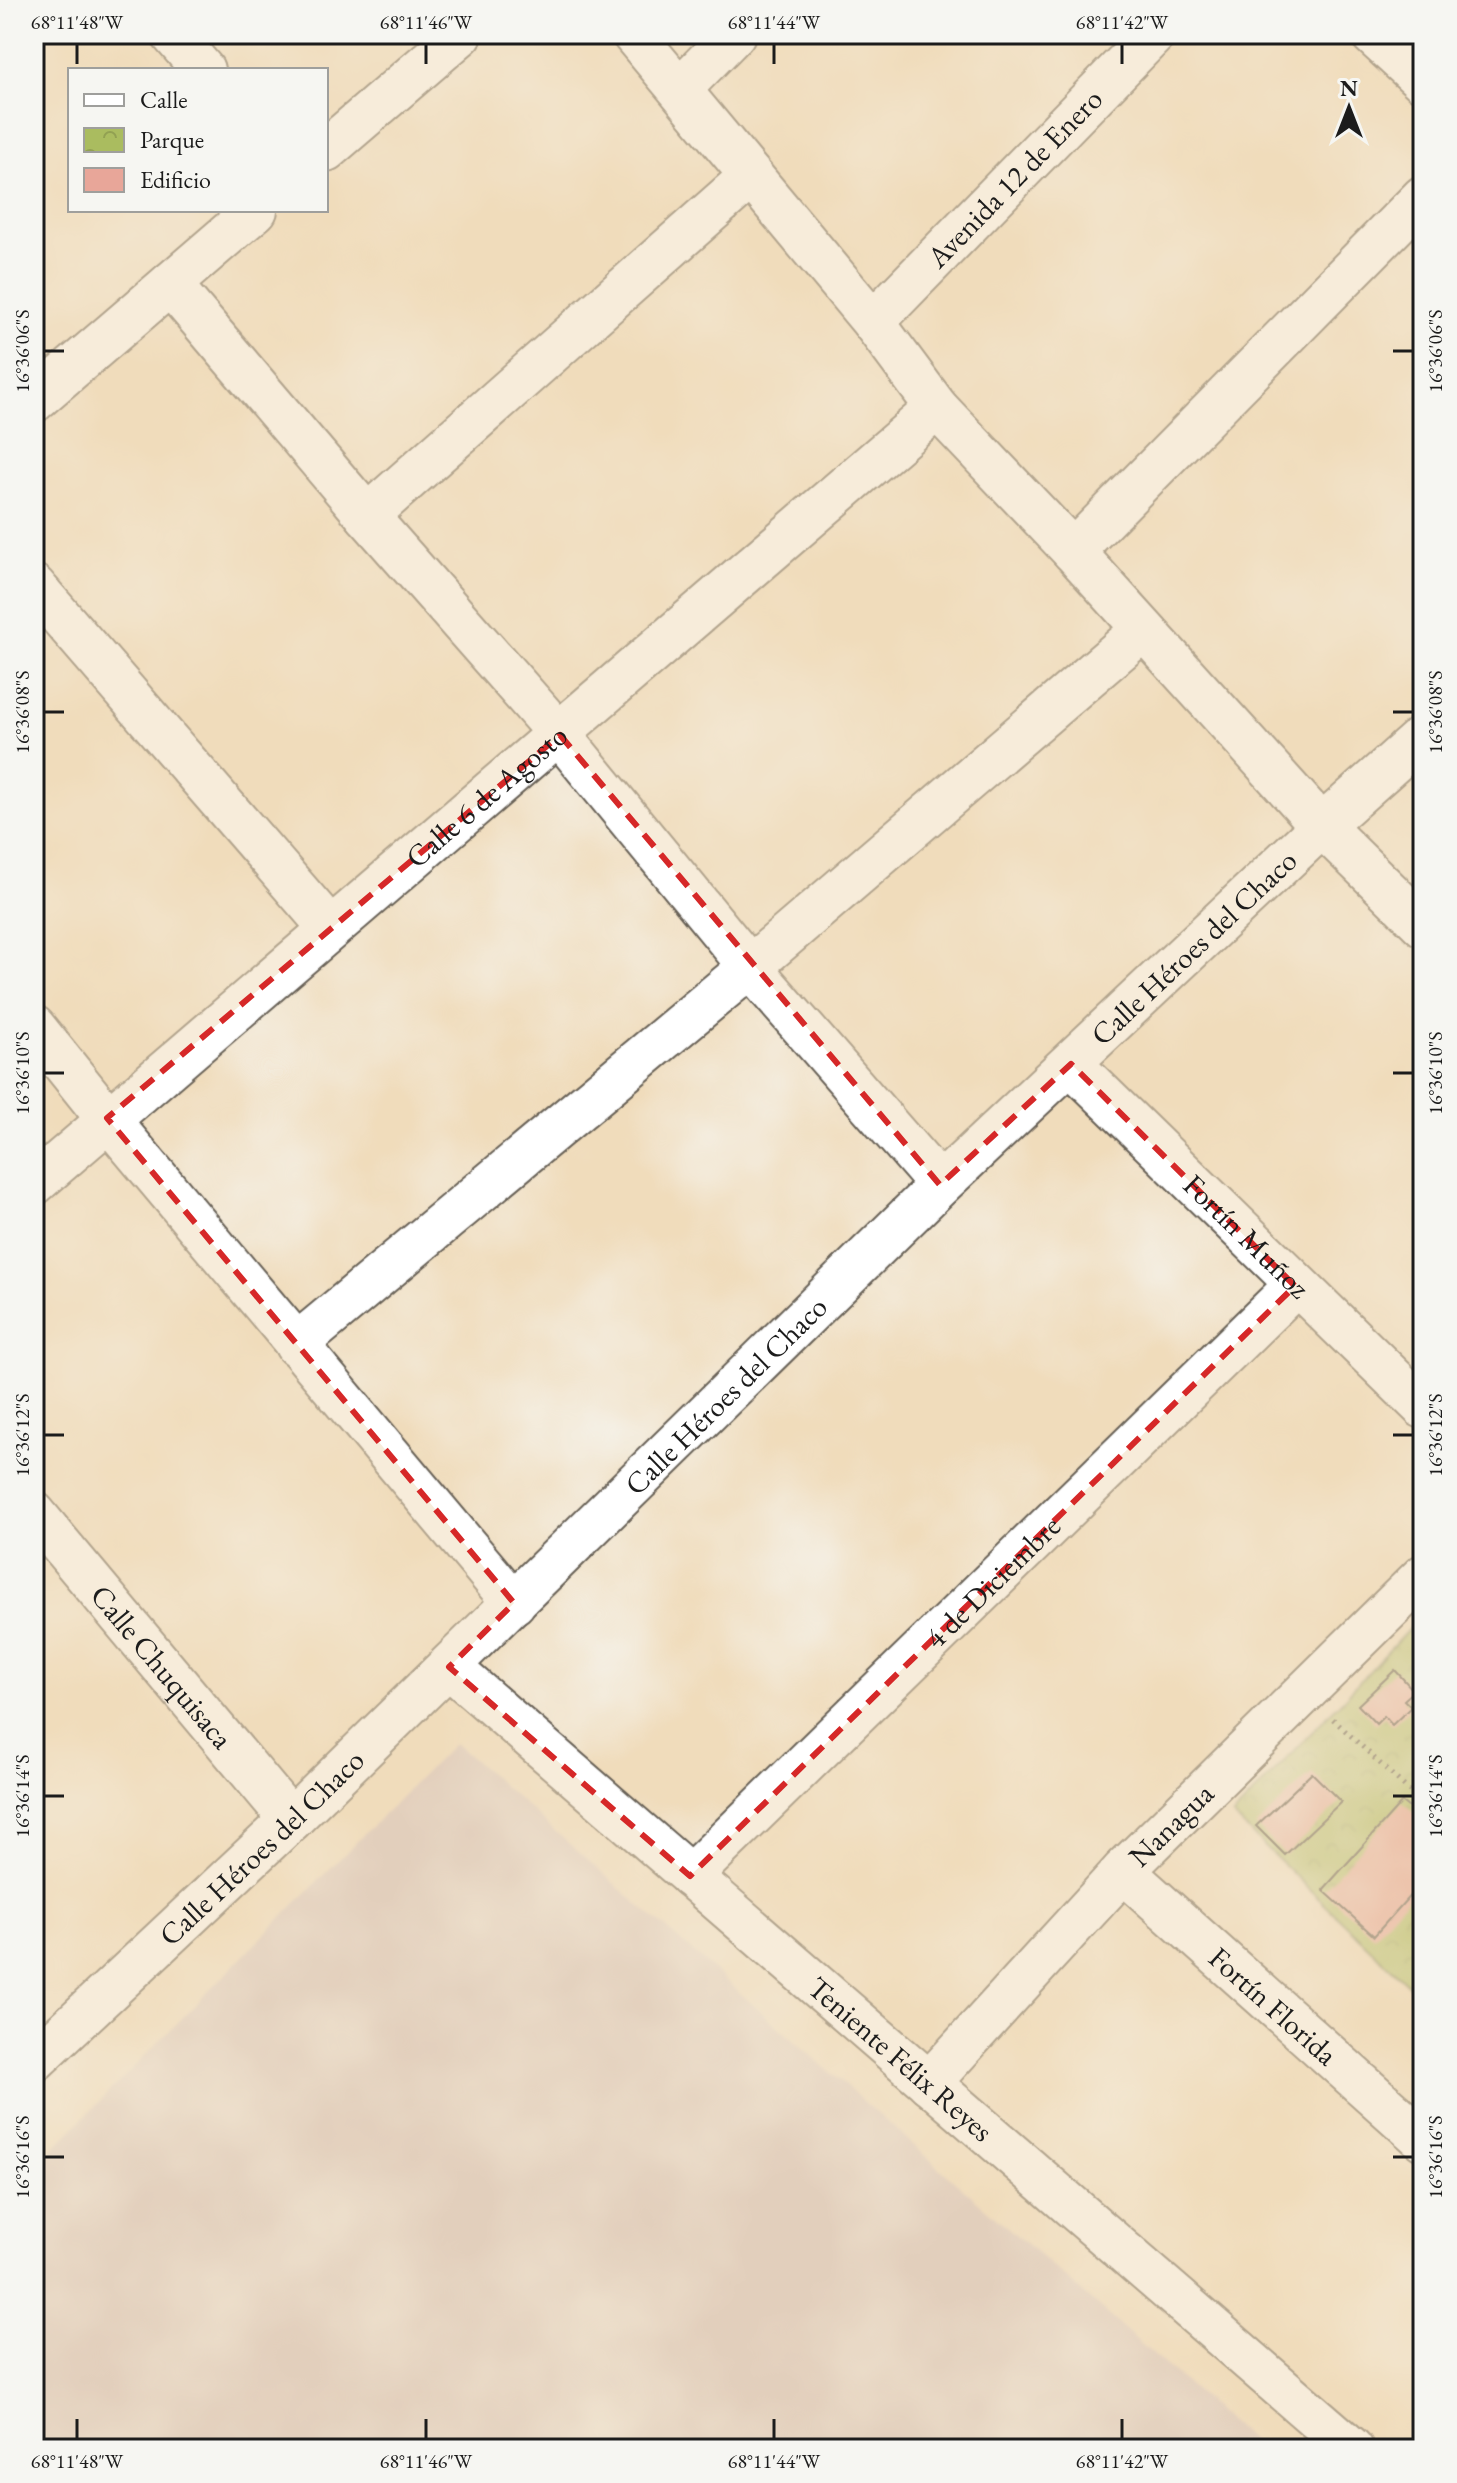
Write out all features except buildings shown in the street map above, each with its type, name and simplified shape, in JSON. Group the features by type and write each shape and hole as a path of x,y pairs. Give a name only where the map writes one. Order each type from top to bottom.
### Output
{"street":[{"path":"172,34 201,68"},
{"path":"328,148 461,34"},
{"path":"633,34 873,322 937,408 1073,551 1322,826 1423,925"},
{"path":"680,89 734,34"},
{"name":"Avenida 12 de Enero","path":"873,322 1154,34"},
{"path":"1372,34 1423,81"},
{"path":"367,516 751,176"},
{"path":"1073,551 1423,197"},
{"path":"34,401 254,212"},
{"path":"170,284 367,516 560,735 750,967 940,1185"},
{"name":"Calle 6 de Agosto","path":"34,1184 329,927 560,735 937,408"},
{"path":"34,586 329,927"},
{"path":"296,1345 750,967 1143,630"},
{"name":"Calle Héroes del Chaco","path":"42,2036 291,1820 940,1185 1322,826 1423,736"},
{"path":"34,1027 514,1603"},
{"name":"Fortín Muñoz","path":"1071,1064 1295,1286 1423,1407"},
{"name":"4 de Diciembre","path":"690,1876 1295,1286"},
{"name":"Calle Chuquisaca","path":"34,1513 291,1820"},
{"name":"Nanagua","path":"929,2083 1123,1871 1423,1576"},
{"name":"Teniente Félix Reyes","path":"449,1667 1352,2449"},
{"name":"Fortín Florida","path":"1123,1871 1423,2139"}],"path":[{"path":"1330,1716 1423,1804"}],"highlighted area":[{"path":"560,735 940,1185 1071,1064 1295,1286 690,1876 449,1667 514,1603 107,1118"}],"shaded area":[{"path":"454,1743 1261,2449 34,2449 34,2168"}],"green space":[{"path":"1423,1614 1423,1999 1233,1816"}]}
